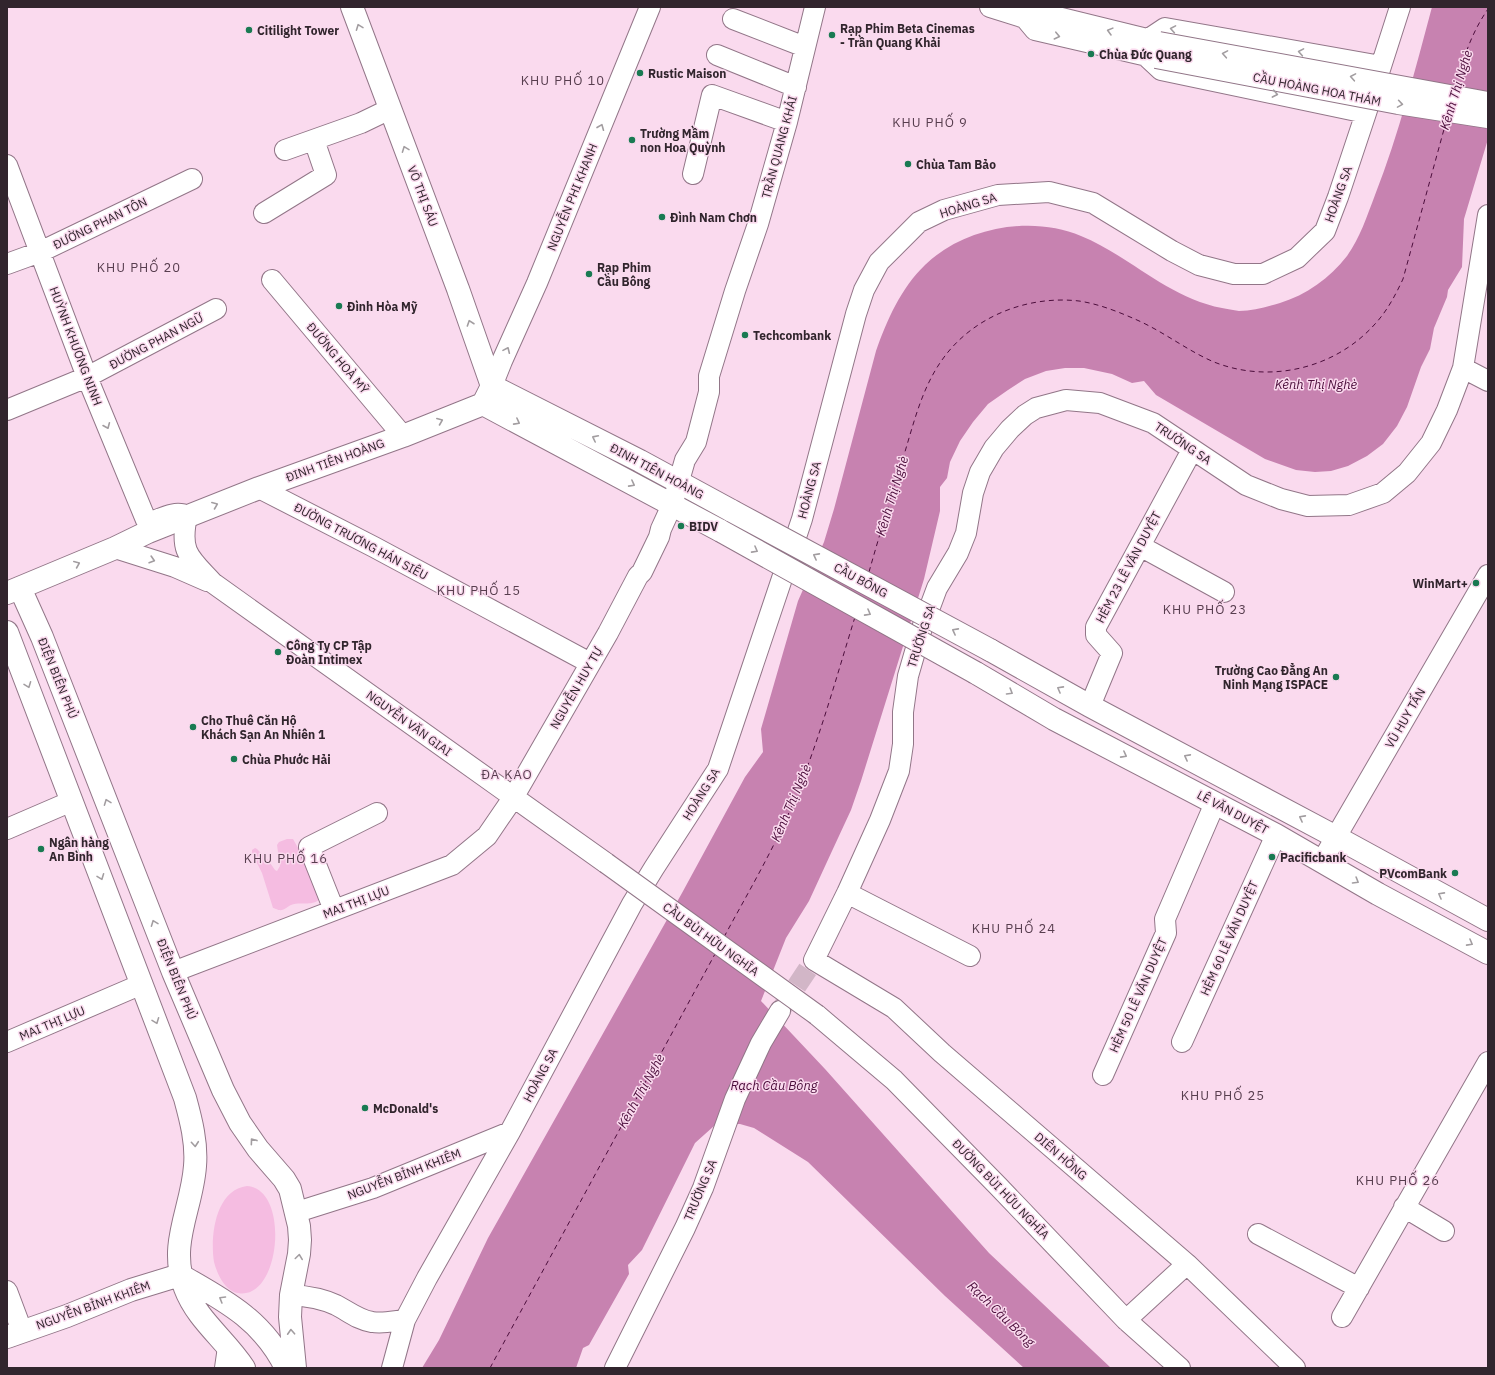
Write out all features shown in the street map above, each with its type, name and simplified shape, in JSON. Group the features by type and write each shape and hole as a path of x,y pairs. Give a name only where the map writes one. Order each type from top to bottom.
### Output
{"main road":[{"name":"VÕ THỊ SÁU","path":"352,7 458,289 488,395"},
{"name":"ĐINH TIÊN HOÀNG","path":"488,395 672,505 721,531"},
{"name":"ĐINH TIÊN HOÀNG","path":"13,591 187,516 259,488 403,436 488,395 640,461 732,510"},
{"name":"CẦU BÔNG","path":"732,510 1090,706"},
{"name":"CẦU BÔNG","path":"721,531 976,673"},
{"name":"ÐIỆN BIÊN PHỦ","path":"13,591 42,637 173,972 211,1064 231,1107 251,1139 284,1178 290,1189 297,1212 299,1226 299,1254 291,1295 291,1336 295,1368"},
{"path":"42,637 34,636 10,641 185,1098 194,1134 195,1166 190,1196 179,1240 180,1275 185,1289 198,1312 244,1368"},
{"name":"LÊ VĂN DUYỆT","path":"976,673 1054,719 1276,834 1378,894 1488,953"},
{"path":"1090,706 1488,920"},
{"path":"180,1275 221,1299 249,1318 261,1330 286,1368"},
{"name":"NGUYỄN BỈNH KHIÊM","path":"14,1334 67,1316 131,1290 180,1275"},
{"path":"249,1318 268,1368"}],"street":[{"name":"NGUYỄN PHI KHANH","path":"488,395 537,283 650,7"},
{"name":"TRẦN QUANG KHẢI","path":"672,505 685,460 683,447 698,390 709,376 735,291 758,224 787,122 815,7"},
{"path":"990,7 1025,18 1035,30 1152,49"},
{"name":"HOÀNG SA","path":"392,1368 405,1320 427,1278 510,1132 632,904 718,769 802,519 856,314 864,290 879,262 919,222 944,210 998,195 1049,192 1093,203 1172,251 1199,265 1234,274 1263,274 1297,258 1325,231 1338,197 1400,7"},
{"path":"733,19 806,47"},
{"path":"1152,49 1165,28 1381,66"},
{"path":"1152,49 1161,70 1366,113"},
{"name":"CẦU HOÀNG HOA THÁM","path":"1152,49 1488,102"},
{"name":"CẦU HOÀNG HOA THÁM","path":"1152,49 1398,104 1488,118"},
{"path":"717,55 796,87"},
{"path":"693,174 712,95 787,122"},
{"path":"285,150 361,123 390,109"},
{"path":"264,213 326,175 314,140"},
{"name":"HUỲNH KHƯƠNG NINH","path":"7,165 87,377 145,519 148,522 152,522"},
{"name":"ĐƯỜNG PHAN TÔN","path":"7,264 40,252 192,180"},
{"name":"TRƯỜNG SA","path":"814,960 847,894 880,820 899,771 904,744 903,712 908,676 921,631 937,588 958,553 966,533 973,493 980,472 994,448 1010,429 1025,415 1036,408 1066,400 1100,403 1153,423 1246,485 1281,499 1308,506 1349,505 1383,493 1413,466 1431,443 1447,410 1463,368 1488,215"},
{"name":"ĐƯỜNG HOÀ MỸ","path":"272,280 403,436"},
{"name":"ĐƯỜNG PHAN NGỮ","path":"7,410 87,377 216,309"},
{"path":"1463,368 1488,381"},
{"name":"HẺM 23 LÊ VĂN DUYỆT","path":"1090,706 1112,653 1096,635 1096,626 1192,450"},
{"name":"ĐƯỜNG TRƯƠNG HÁN SIÊU","path":"259,488 374,547 590,663"},
{"name":"NGUYỄN HUY TỰ","path":"513,798 638,576 638,569 655,535 661,529 672,505"},
{"name":"ĐINH TIÊN HOÀNG","path":"152,522 166,516 178,514 187,516"},
{"name":"NGUYỄN VĂN GIAI","path":"187,516 184,540 185,548 190,559 213,583 606,863"},
{"path":"1140,546 1224,592"},
{"name":"NGUYỄN VĂN GIAI","path":"115,548 175,567 213,583"},
{"name":"VŨ HUY TẤN","path":"1322,861 1488,575"},
{"name":"MAI THỊ LỰU","path":"173,972 452,866 487,836 513,798"},
{"path":"7,829 72,801"},
{"name":"HẺM 50 LÊ VĂN DUYỆT","path":"1103,1075 1166,933 1165,920 1215,803"},
{"path":"334,910 308,847 377,813"},
{"name":"HẺM 60 LÊ VĂN DUYỆT","path":"1182,1042 1276,834"},
{"name":"CẦU BÙI HỮU NGHĨA","path":"606,863 817,1015"},
{"path":"847,894 970,956"},
{"name":"DIÊN HỒNG","path":"814,960 894,1008 959,1068 1187,1264 1295,1368"},
{"name":"MAI THỊ LỰU","path":"7,1042 142,984"},
{"name":"TRƯỜNG SA","path":"615,1368 677,1244 703,1188 736,1099 761,1043 780,1011"},
{"name":"ĐƯỜNG BÙI HỮU NGHĨA","path":"817,1015 894,1080 1126,1320 1180,1368"},
{"path":"1342,1318 1488,1062"},
{"name":"NGUYỄN BỈNH KHIÊM","path":"297,1212 373,1188 510,1132"},
{"path":"1404,1208 1444,1231"},
{"path":"1258,1234 1359,1288"},
{"path":"1126,1320 1187,1264"},
{"path":"7,1291 14,1334"},
{"path":"291,1295 313,1297 325,1300 370,1322 386,1323 405,1320"},
{"path":"225,1368 228,1347"}],"shaded area":[{"path":"287,839 293,839 302,855 320,899 313,903 294,904 283,910 279,910 273,908 262,873 252,850 255,848 257,849 277,871 280,866 277,845 279,842"},
{"path":"247,1186 261,1192 270,1206 275,1225 275,1246 270,1266 262,1283 250,1292 234,1292 224,1283 215,1266 213,1252 214,1228 221,1205 228,1196 236,1189"}],"water":[{"name":"Kênh Thị Nghè","path":"1432,7 1488,7 1488,139 1464,219 1462,267 1448,290 1447,297 1434,328 1430,349 1421,367 1407,407 1397,426 1383,444 1367,456 1348,466 1331,471 1315,472 1296,470 1265,459 1156,395 1144,381 1132,383 1112,374 1084,368 1065,368 1046,371 1025,379 988,404 960,441 950,462 947,478 940,487 940,511 924,579 851,810 809,901 786,938 761,1001 825,1069 989,1253 1111,1368 1024,1368 945,1296 808,1162 754,1128 740,1124 721,1124 714,1126 695,1143 642,1250 628,1265 629,1274 589,1345 583,1348 576,1368 422,1368 439,1340 488,1238 682,893 745,777 763,752 761,729 798,601 824,542 876,351 890,316 902,294 916,274 941,252 959,241 999,228 1041,226 1062,230 1099,244 1167,286 1202,303 1244,311 1290,300 1317,285 1333,272 1352,249 1369,211 1392,149"}],"ferry route":[{"path":"1456,86 1469,46 1477,27 1488,9"},
{"path":"869,572 919,406 929,382 942,360 954,345 969,332 1002,312 1021,306 1059,300 1079,301 1101,306 1130,317 1157,330 1204,358 1235,369 1257,372 1279,372 1321,362 1341,352 1359,339 1375,324 1387,309 1397,291 1403,279 1446,122"},
{"path":"724,937 773,847 798,791 821,726 855,617"},
{"path":"490,1368 715,954"}],"tunnel":[{"path":"780,1011 814,960"}],"place":[{"name":"Citilight Tower","path":"249,30"},
{"name":"Rạp Phim Beta Cinemas - Trần Quang Khải","path":"832,35"},
{"name":"Chùa Đức Quang","path":"1091,54"},
{"name":"Rustic Maison","path":"640,73"},
{"name":"Trường Mầm non Hoa Quỳnh","path":"632,140"},
{"name":"Chùa Tam Bảo","path":"908,164"},
{"name":"Đình Nam Chơn","path":"662,217"},
{"name":"Rạp Phim Cầu Bông","path":"589,274"},
{"name":"Đình Hòa Mỹ","path":"339,306"},
{"name":"Techcombank","path":"745,335"},
{"name":"BIDV","path":"681,526"},
{"name":"WinMart+","path":"1476,583"},
{"name":"Công Ty CP Tập Đoàn Intimex","path":"278,652"},
{"name":"Trường Cao Đẳng An Ninh Mạng ISPACE","path":"1336,677"},
{"name":"Cho Thuê Căn Hộ Khách Sạn An Nhiên 1","path":"193,727"},
{"name":"Chùa Phước Hải","path":"234,759"},
{"name":"Ngân hàng An Bình","path":"41,849"},
{"name":"Pacificbank","path":"1272,857"},
{"name":"PVcomBank","path":"1455,873"},
{"name":"McDonald's","path":"365,1108"}],"district":[{"name":"KHU PHỐ 10","path":"563,80"},
{"name":"KHU PHỐ 9","path":"930,122"},
{"name":"KHU PHỐ 20","path":"139,267"},
{"name":"KHU PHỐ 15","path":"479,590"},
{"name":"KHU PHỐ 23","path":"1205,609"},
{"name":"ĐA KAO","path":"507,774"},
{"name":"KHU PHỐ 16","path":"286,858"},
{"name":"KHU PHỐ 24","path":"1014,928"},
{"name":"KHU PHỐ 25","path":"1223,1095"},
{"name":"KHU PHỐ 26","path":"1398,1180"}],"water label":[{"name":"Rạch Cầu Bông","path":"774,1085"},
{"name":"Rạch Cầu Bông","path":"1001,1314"}]}
